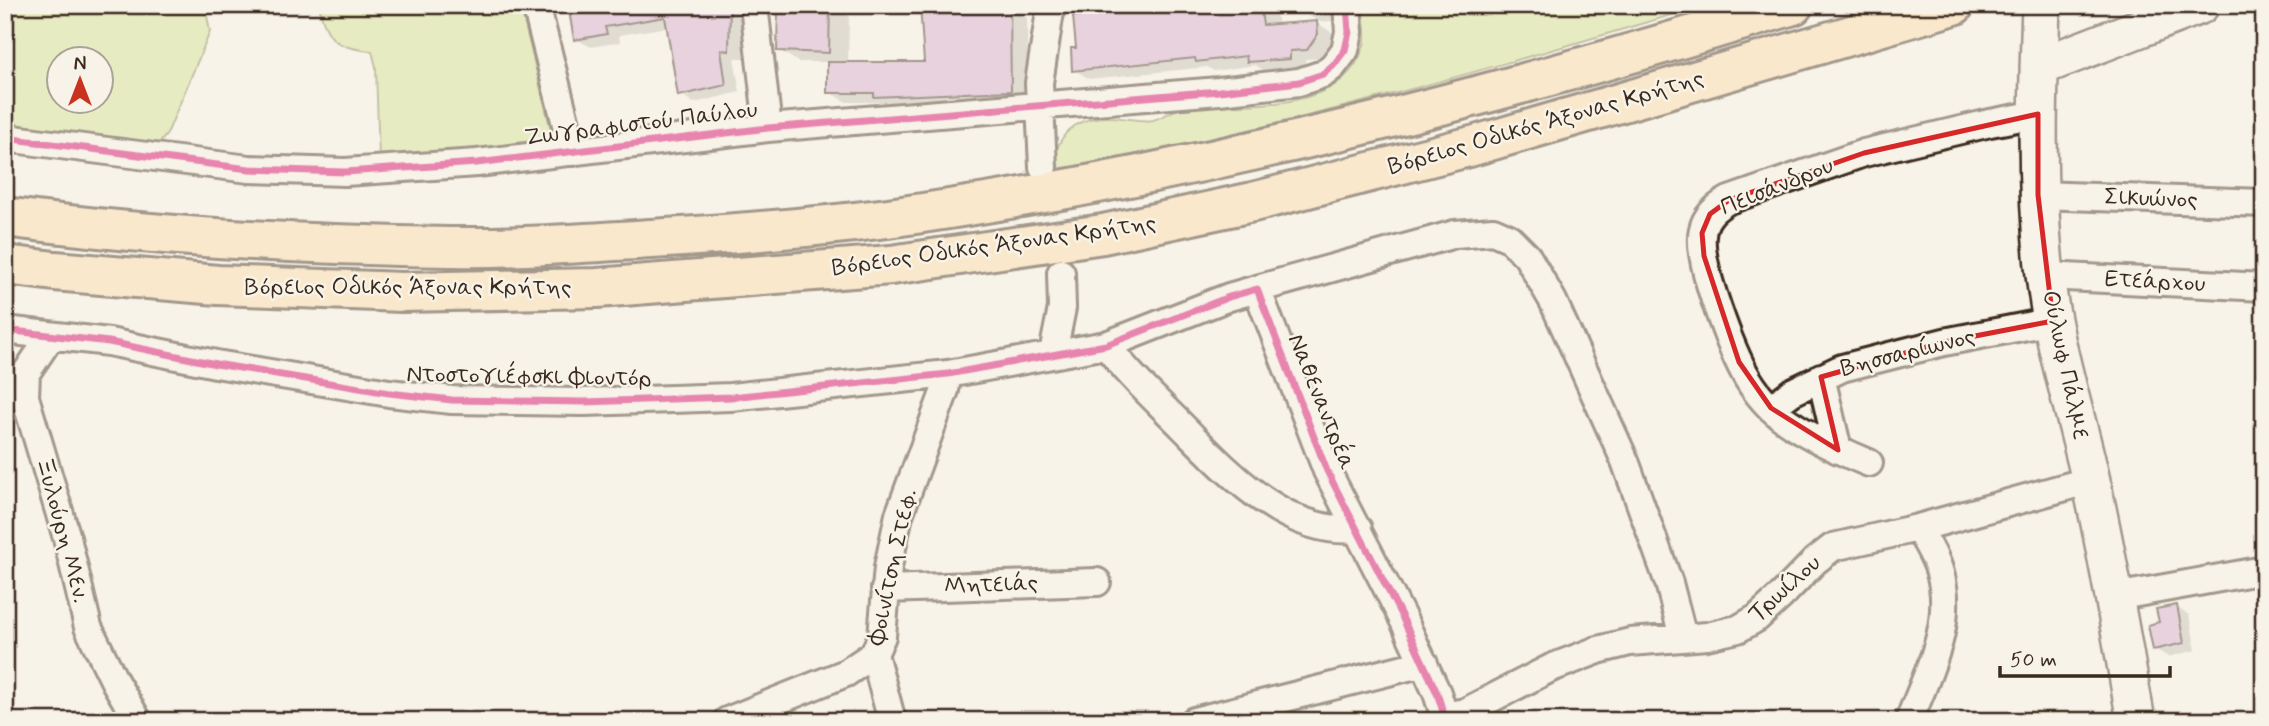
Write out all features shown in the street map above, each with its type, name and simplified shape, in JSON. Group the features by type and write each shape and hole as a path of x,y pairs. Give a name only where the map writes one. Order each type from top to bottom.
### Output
{"highway":[{"name":"Βόρειος Οδικός Άξονας Κρήτης","path":"5,217 133,232 222,238 313,244 452,247 676,237 788,229 885,218 1090,185 1349,129 1793,5"},
{"name":"Βόρειος Οδικός Άξονας Κρήτης","path":"5,265 218,285 402,292 597,288 891,265 1103,234 1254,202 1476,145 1955,5"}],"street":[{"path":"536,5 573,152"},
{"path":"754,5 768,128"},
{"path":"1043,167 1038,107 1041,65 1051,5"},
{"name":"Ζωγραφιστού Παύλου","path":"5,138 249,169 345,172 573,152 768,128 1280,85 1315,77 1333,66 1341,57 1348,41 1347,5"},
{"name":"Ούλωφ Πάλμε","path":"2040,5 2038,195 2046,276 2053,321 2091,480 2115,597 2136,721"},
{"path":"2039,59 2200,5"},
{"name":"Πεισάνδρου","path":"1870,463 1838,450 1771,408 1749,381 1739,362 1710,281 1701,238 1705,221 1718,206 1729,200 1864,153 2038,114"},
{"name":"Σικυώνος","path":"2038,195 2264,203"},
{"path":"1061,274 1062,308 1053,353 1106,345 1229,297 1455,234 1493,231 1509,238 1528,257 1544,283 1620,449 1657,547 1683,637"},
{"name":"Ετεάρχου","path":"2046,276 2264,287"},
{"name":"Ναθεναντρέα","path":"1257,289 1327,471 1424,663 1446,719"},
{"name":"Βησσαρίωνος","path":"1771,408 1792,392 1842,368 1944,342 2053,321"},
{"name":"Ντοστογιέφσκι Φιοντόρ","path":"5,330 109,342 388,393 453,400 584,402 732,397 948,374 1053,353"},
{"name":"Ξυλούρη Μεν.","path":"51,336 26,373 25,397 67,538 88,627 138,721"},
{"path":"1106,345 1147,393 1234,478 1257,495 1290,514 1325,527 1358,529"},
{"name":"Φοινίτση Στεφ.","path":"892,721 874,654 881,636 885,589 902,504 942,400 948,374"},
{"path":"1821,377 1838,450"},
{"name":"Τρωίλου","path":"1446,719 1551,668 1598,650 1630,642 1722,634 1747,625 1833,547 1918,528 2091,480"},
{"path":"1909,721 1938,647 1944,609 1940,572 1918,528"},
{"path":"2115,597 2264,570"},
{"name":"Μητειάς","path":"885,589 1097,582"},
{"path":"727,721 846,673 874,654"},
{"path":"104,661 101,681 116,721"},
{"path":"1194,721 1424,663"}],"highlighted area":[{"path":"2038,114 2038,195 2053,321 1944,342 1821,377 1838,450 1771,408 1739,362 1704,256 1702,233 1710,214 1729,200 1864,153"}],"green space":[{"path":"5,5 205,5 210,32 167,134 158,145 5,124"},
{"path":"319,5 520,5 553,139 443,154 379,159 376,67 372,51 350,48 335,40 325,27"},
{"path":"1362,5 1705,5 1342,107 1147,153 1061,169 1054,167 1060,142 1074,126 1084,121 1108,117 1149,121 1188,107 1288,101 1313,95 1334,85 1351,70 1363,48 1365,33"}],"building":[{"path":"568,5 730,5 729,51 721,50 726,85 678,96 665,17 605,27 607,34 574,40"},
{"path":"778,5 830,5 829,53 777,51"},
{"path":"920,5 1010,6 1011,91 874,97 874,93 827,93 827,62 924,62"},
{"path":"1150,5 1260,5 1263,25 1317,21 1318,34 1307,50 1290,51 1290,59 1247,62 1246,56 1196,62 1195,58 1072,71 1071,48 1076,48 1073,16 1150,10"},
{"path":"2177,605 2184,643 2153,650 2148,625 2159,622 2156,609"}],"tunnel":[{"path":"1043,167 1061,272"}],"cycle path":[{"path":"5,138 249,169 345,172 477,163 768,128 1219,91 1299,82 1323,74 1345,50 1349,32 1347,5"},
{"path":"5,330 109,342 216,364 389,393 452,400 584,402 731,397 948,374 1106,345 1229,297 1257,289 1327,471 1404,621 1437,693 1446,721"}]}
